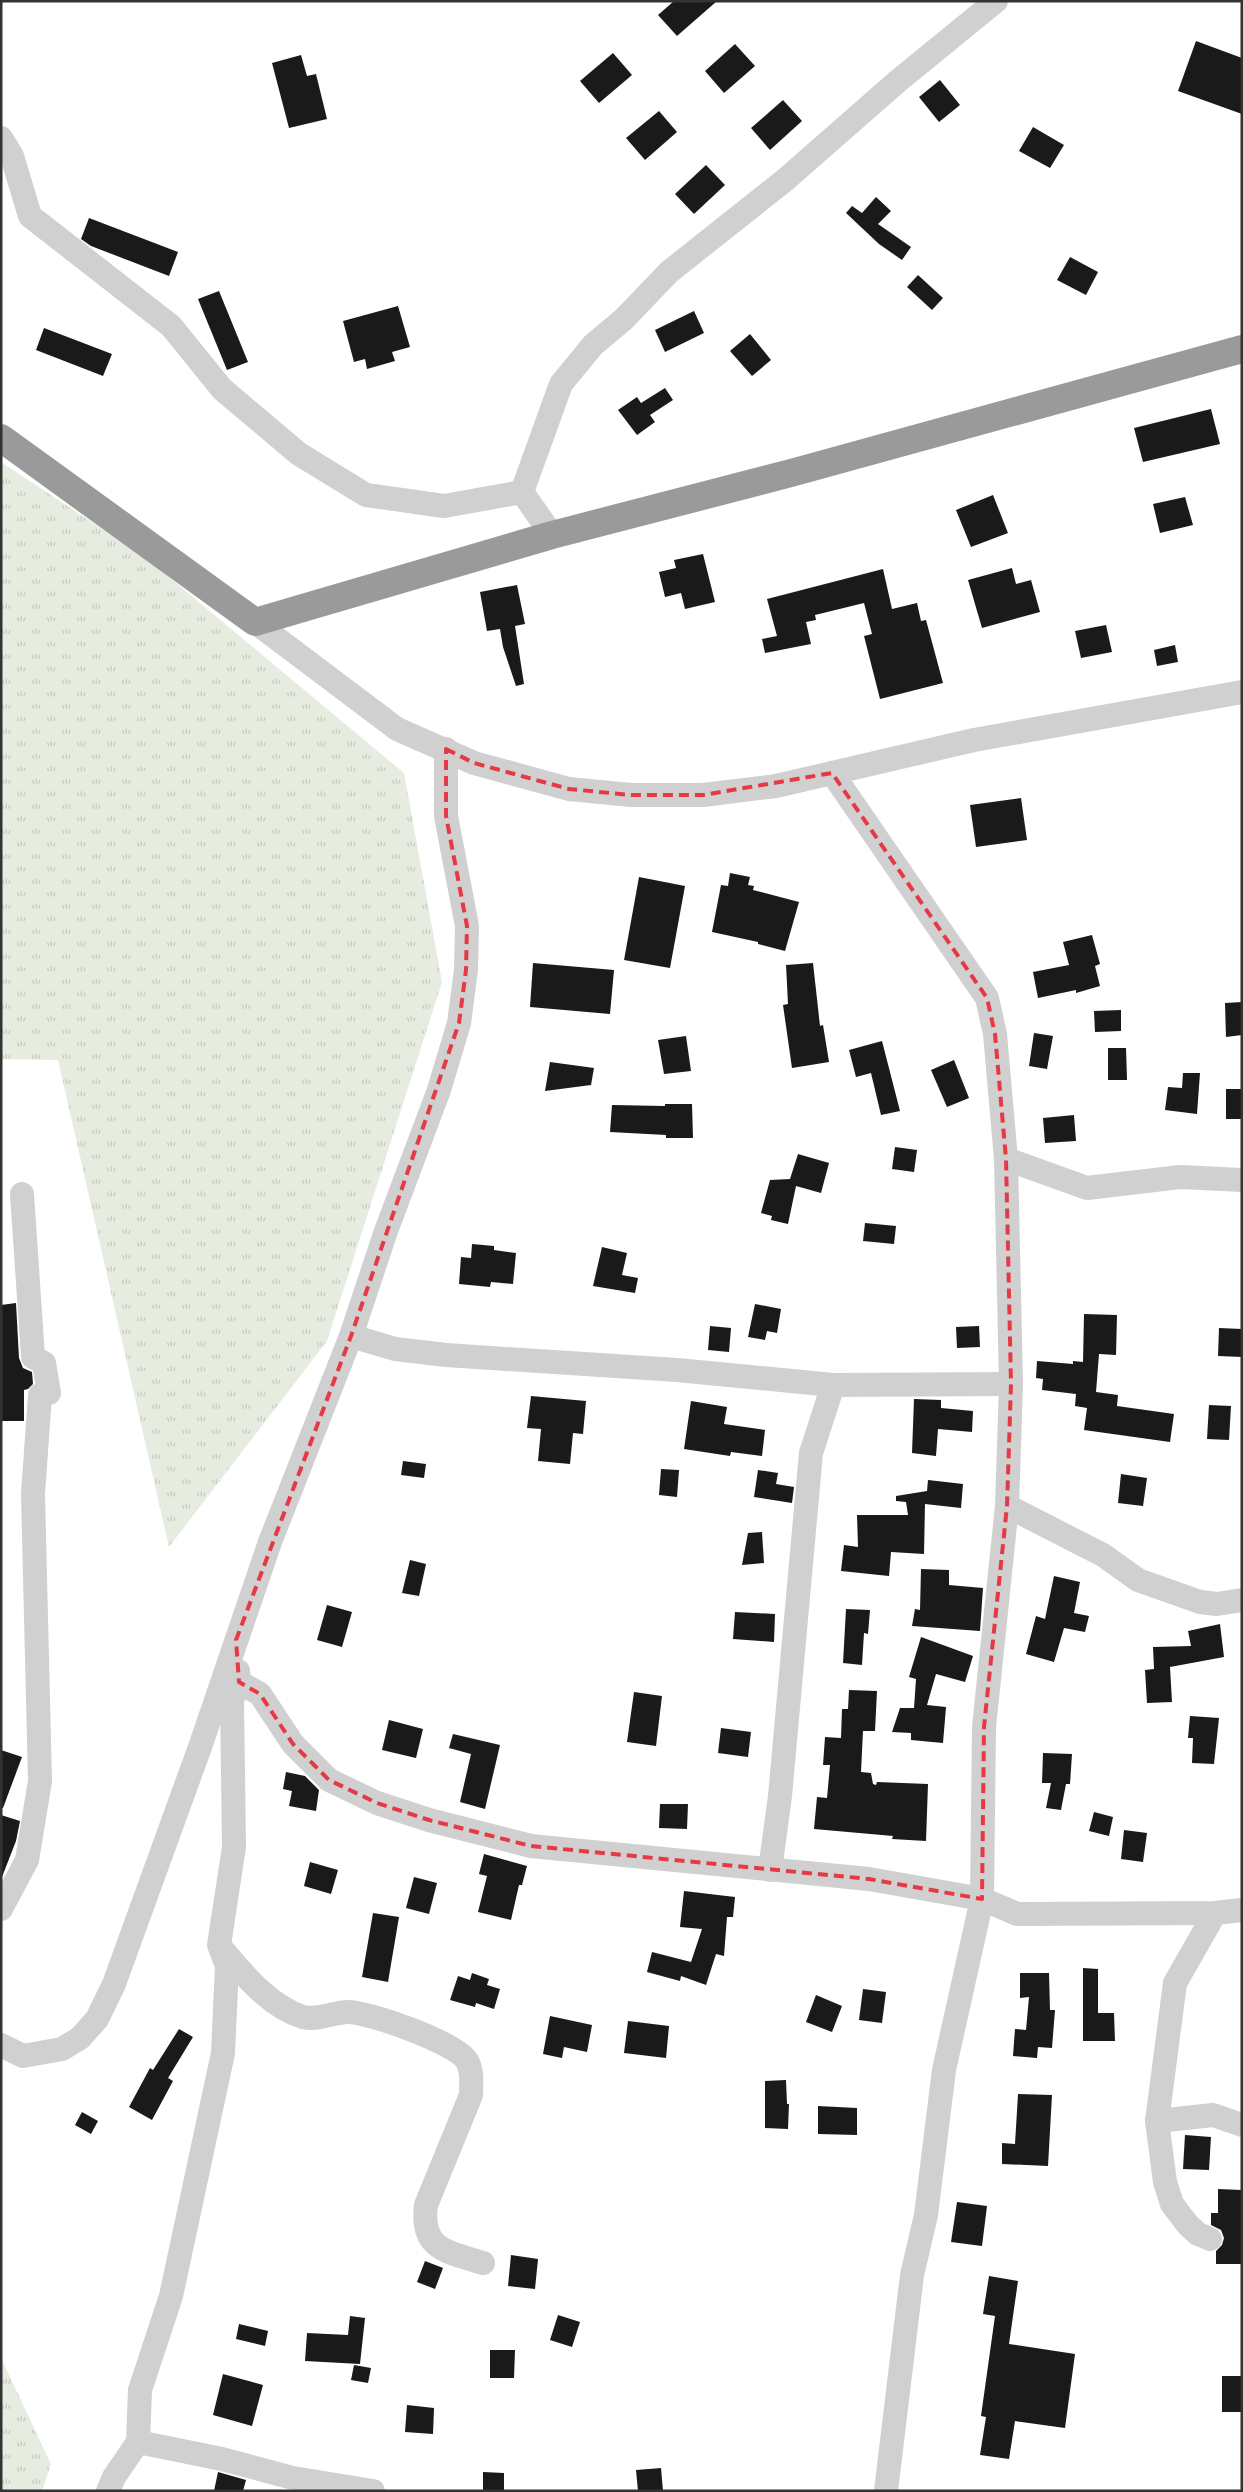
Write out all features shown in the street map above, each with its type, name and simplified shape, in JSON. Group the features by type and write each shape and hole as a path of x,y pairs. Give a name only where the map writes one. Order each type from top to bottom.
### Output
{"highway":[{"path":"1,438 255,622 552,535 791,474 1242,349"}],"street":[{"path":"522,492 560,384 593,345 624,319 669,272 785,180 898,81 996,1"},
{"path":"1,138 12,156 30,216 171,326 222,389 299,454 366,495 444,506 522,492"},
{"path":"522,492 552,535"},
{"path":"255,622 397,729 474,763 569,789 631,796 703,795 776,786 974,740 1242,692"},
{"path":"1,2045 23,2056 62,2049 80,2038 97,2019 132,1941 270,1542 351,1336 386,1231 439,1090 458,1023 466,970 467,926 446,816 446,749"},
{"path":"832,773 987,998 995,1034 1006,1159 1011,1384 1007,1506 984,1727 982,1899 944,2070 926,2215 912,2275 886,2491"},
{"path":"1006,1159 1087,1188 1180,1177 1242,1180"},
{"path":"1,1909 27,1860 40,1782 33,1494 40,1395 49,1393 44,1363 33,1357 22,1194"},
{"path":"351,1336 395,1349 446,1355 677,1370 833,1385 1011,1384"},
{"path":"770,1870 780,1796 811,1453 833,1385"},
{"path":"1007,1506 1103,1555 1138,1580 1200,1602 1217,1604 1242,1600"},
{"path":"108,2491 114,2477 138,2442 140,2390 171,2296 223,2053 227,1966 220,1945 234,1847 232,1700 239,1682 236,1640"},
{"path":"239,1682 260,1694 293,1744 329,1780 377,1804 429,1820 531,1846 869,1879 982,1899 1017,1914 1214,1913 1242,1910"},
{"path":"1210,2239 1198,2234 1188,2225 1172,2204 1165,2182 1157,2122 1175,1983 1214,1913"},
{"path":"220,1945 255,1988 297,2014 319,2018 346,2012 360,2013 441,2042 458,2051 467,2061 471,2076 471,2095 426,2206 424,2223 429,2238 439,2249 483,2263"},
{"path":"1157,2122 1213,2115 1242,2125"},
{"path":"138,2442 222,2459 293,2478 373,2491"}],"highlighted area":[{"path":"446,749 474,763 569,789 631,795 703,795 832,773 987,998 995,1034 1006,1159 1011,1384 1007,1506 984,1727 982,1899 869,1879 531,1846 429,1820 377,1803 329,1780 293,1744 260,1694 239,1682 236,1640 351,1336 459,1023 466,970 467,926 446,816"}],"green space":[{"path":"1,462 146,558 404,773 442,982 327,1341 169,1547 58,1060 1,1059"},
{"path":"1,2358 51,2464 42,2491 1,2491"}],"building":[{"path":"674,1 717,1 677,36 658,15"},
{"path":"1196,41 1242,58 1242,114 1178,91"},
{"path":"735,44 755,66 724,93 705,71"},
{"path":"613,53 632,75 599,103 580,81"},
{"path":"301,55 307,76 316,74 327,119 289,128 272,63"},
{"path":"940,80 960,105 939,122 919,97"},
{"path":"783,100 802,121 770,150 751,128"},
{"path":"659,111 677,132 645,160 626,138"},
{"path":"1033,127 1064,145 1050,168 1019,151"},
{"path":"706,165 725,185 694,214 675,194"},
{"path":"876,197 891,211 878,224 911,247 902,260 879,244 846,213 852,206 862,213"},
{"path":"89,218 178,252 169,276 91,246 81,239"},
{"path":"1070,257 1098,272 1086,295 1057,280"},
{"path":"918,275 943,298 932,310 907,287"},
{"path":"219,291 248,362 227,370 198,299"},
{"path":"398,306 410,347 392,352 395,361 367,369 365,359 354,362 343,321"},
{"path":"694,311 704,333 665,352 655,330"},
{"path":"44,328 112,354 103,376 36,350"},
{"path":"750,334 771,360 752,376 730,351"},
{"path":"665,388 673,400 650,415 655,422 637,435 618,410 637,397 641,403"},
{"path":"1211,409 1220,444 1143,462 1134,428"},
{"path":"993,495 1008,533 971,547 956,510"},
{"path":"1185,497 1193,525 1160,533 1153,504"},
{"path":"703,554 715,602 685,609 681,593 665,597 659,572 676,568 674,560"},
{"path":"1012,568 1016,584 1031,580 1040,612 982,628 968,580"},
{"path":"883,569 892,609 917,603 921,621 926,620 943,683 880,699 864,636 872,634 864,603 815,615 816,620 806,622 811,644 765,653 762,639 777,636 767,599"},
{"path":"517,585 525,624 515,626 524,684 516,686 503,647 500,629 487,631 480,592"},
{"path":"1106,625 1112,652 1081,658 1075,631"},
{"path":"1175,645 1178,662 1157,666 1154,650"},
{"path":"1021,798 1027,840 976,847 970,805"},
{"path":"730,873 750,877 748,885 754,886 753,890 799,902 785,951 758,944 758,942 712,932 721,885 728,886"},
{"path":"639,877 685,886 670,968 624,960"},
{"path":"1092,935 1100,964 1095,966 1100,986 1076,993 1076,990 1038,998 1033,972 1069,965 1063,942"},
{"path":"533,963 614,970 610,1014 530,1007"},
{"path":"813,963 820,1026 823,1025 829,1062 792,1068 783,1005 788,1004 786,965"},
{"path":"1242,1002 1242,1035 1226,1037 1225,1003"},
{"path":"1121,1010 1121,1031 1095,1032 1094,1011"},
{"path":"1034,1033 1053,1036 1047,1069 1029,1066"},
{"path":"686,1036 691,1071 664,1074 658,1040"},
{"path":"882,1041 900,1111 881,1115 871,1073 856,1077 849,1050"},
{"path":"1108,1048 1126,1048 1127,1080 1108,1080"},
{"path":"954,1060 969,1098 947,1107 931,1070"},
{"path":"550,1062 594,1068 591,1085 545,1091"},
{"path":"1183,1073 1200,1073 1197,1114 1165,1110 1168,1087 1182,1088"},
{"path":"1226,1089 1242,1089 1242,1119 1226,1119"},
{"path":"665,1104 692,1104 693,1138 666,1138 666,1135 610,1132 612,1105 665,1106"},
{"path":"1074,1115 1076,1141 1045,1143 1043,1118"},
{"path":"895,1147 917,1150 914,1172 892,1169"},
{"path":"798,1154 829,1163 821,1193 796,1186 788,1224 771,1220 772,1216 761,1213 770,1180 790,1179"},
{"path":"865,1223 896,1226 894,1244 863,1241"},
{"path":"472,1244 494,1246 494,1250 516,1253 513,1284 491,1282 490,1287 459,1284 461,1257 471,1258"},
{"path":"602,1247 627,1253 622,1275 638,1278 635,1293 593,1286"},
{"path":"16,1303 19,1358 23,1368 32,1372 33,1384 24,1390 24,1421 1,1421 1,1305"},
{"path":"755,1304 781,1309 777,1333 767,1331 765,1340 748,1337"},
{"path":"1084,1314 1117,1315 1116,1355 1099,1354 1096,1392 1118,1395 1117,1406 1174,1414 1170,1442 1084,1430 1087,1408 1075,1406 1076,1394 1042,1390 1043,1379 1036,1378 1037,1361 1073,1364 1073,1361 1083,1362"},
{"path":"710,1326 731,1328 729,1352 708,1350"},
{"path":"979,1326 980,1347 957,1348 956,1327"},
{"path":"1219,1328 1242,1329 1242,1357 1218,1356"},
{"path":"531,1396 586,1401 583,1434 573,1433 570,1464 538,1461 541,1429 527,1428"},
{"path":"914,1399 941,1400 941,1408 973,1411 972,1432 938,1429 936,1456 912,1453"},
{"path":"691,1401 727,1407 724,1424 765,1430 762,1456 731,1452 730,1456 684,1449"},
{"path":"1209,1405 1231,1406 1229,1440 1207,1439"},
{"path":"403,1461 426,1464 424,1478 401,1475"},
{"path":"661,1469 679,1470 677,1497 659,1495"},
{"path":"758,1470 778,1473 776,1484 794,1487 792,1503 754,1497"},
{"path":"1121,1474 1147,1478 1143,1506 1118,1503"},
{"path":"928,1480 963,1484 961,1508 925,1504 924,1554 891,1552 889,1576 841,1571 844,1545 858,1547 857,1515 908,1515 906,1502 896,1501 896,1496 927,1491"},
{"path":"762,1532 764,1563 742,1565 748,1533"},
{"path":"410,1560 426,1564 419,1596 402,1593"},
{"path":"921,1569 949,1570 949,1585 983,1588 980,1631 912,1626 915,1609 920,1610"},
{"path":"1054,1576 1080,1582 1074,1613 1089,1616 1085,1632 1064,1628 1054,1662 1026,1654 1036,1616 1045,1619"},
{"path":"327,1605 352,1612 342,1647 317,1640"},
{"path":"846,1609 870,1610 868,1634 864,1633 862,1665 843,1663"},
{"path":"735,1612 775,1614 774,1642 733,1639"},
{"path":"1220,1624 1224,1657 1170,1667 1172,1702 1147,1703 1145,1670 1154,1669 1153,1647 1191,1646 1188,1631"},
{"path":"921,1637 973,1656 965,1682 936,1674 927,1705 946,1707 943,1743 911,1740 911,1733 892,1732 900,1708 914,1708 916,1679 909,1677"},
{"path":"849,1690 877,1691 875,1731 863,1731 861,1772 871,1773 873,1784 876,1785 877,1782 928,1784 926,1841 892,1839 893,1836 814,1829 817,1797 827,1798 830,1765 823,1765 825,1737 841,1738 842,1709 848,1709"},
{"path":"634,1692 662,1696 656,1746 627,1742"},
{"path":"1190,1716 1219,1718 1214,1764 1192,1763 1193,1738 1188,1738"},
{"path":"389,1720 423,1729 416,1758 382,1750"},
{"path":"721,1728 751,1732 748,1757 718,1753"},
{"path":"453,1734 500,1745 485,1809 460,1802 471,1754 449,1748"},
{"path":"1,1750 22,1757 3,1808 1,1808"},
{"path":"1043,1753 1072,1754 1070,1784 1066,1784 1061,1810 1046,1808 1051,1783 1042,1783"},
{"path":"286,1772 305,1776 319,1790 316,1811 289,1806 292,1791 283,1789"},
{"path":"660,1804 688,1804 687,1829 659,1828"},
{"path":"1094,1812 1113,1817 1109,1836 1089,1831"},
{"path":"1,1815 20,1821 16,1841 2,1877"},
{"path":"1124,1830 1147,1833 1143,1862 1121,1859"},
{"path":"484,1854 527,1866 522,1885 519,1885 511,1920 478,1912 487,1876 479,1874"},
{"path":"310,1862 338,1870 331,1894 304,1886"},
{"path":"414,1877 437,1883 429,1914 406,1908"},
{"path":"684,1891 735,1897 733,1917 727,1917 724,1956 716,1954 706,1985 681,1976 680,1981 647,1972 652,1952 691,1962 702,1929 680,1927"},
{"path":"373,1913 399,1917 388,1982 362,1977"},
{"path":"1083,1968 1098,1969 1098,2013 1114,2013 1115,2041 1083,2041"},
{"path":"472,1973 489,1979 487,1985 500,1989 494,2009 476,2003 475,2007 450,2000 458,1976 470,1980"},
{"path":"1020,1973 1049,1973 1050,2010 1055,2010 1052,2048 1038,2047 1037,2058 1013,2056 1015,2029 1026,2030 1029,1997 1020,1998"},
{"path":"863,1989 886,1992 882,2023 859,2020"},
{"path":"816,1995 842,2006 832,2032 806,2022"},
{"path":"550,2016 592,2025 587,2052 564,2047 562,2058 543,2054"},
{"path":"628,2021 669,2026 666,2058 624,2053"},
{"path":"179,2029 193,2037 168,2078 173,2081 152,2120 129,2107 150,2068 153,2070"},
{"path":"786,2080 787,2104 789,2104 788,2129 765,2128 765,2081"},
{"path":"1018,2094 1052,2095 1048,2166 1002,2164 1002,2143 1015,2144"},
{"path":"818,2106 857,2108 857,2135 818,2134"},
{"path":"82,2112 98,2121 91,2134 75,2125"},
{"path":"1185,2135 1211,2137 1209,2170 1183,2169"},
{"path":"1218,2189 1242,2190 1242,2264 1216,2264 1216,2251 1222,2245 1224,2238 1221,2230 1211,2225 1211,2213 1218,2213"},
{"path":"957,2202 987,2206 982,2246 951,2242"},
{"path":"511,2255 538,2259 535,2289 508,2286"},
{"path":"425,2261 443,2268 435,2289 417,2282"},
{"path":"989,2276 1018,2281 1009,2344 1075,2354 1065,2428 1015,2421 1009,2459 980,2455 986,2417 981,2416 995,2316 983,2314"},
{"path":"558,2315 580,2322 572,2347 550,2340"},
{"path":"350,2316 365,2318 360,2364 305,2361 307,2333 348,2335"},
{"path":"239,2324 268,2331 265,2346 236,2339"},
{"path":"490,2350 515,2350 514,2378 490,2378"},
{"path":"354,2365 371,2368 368,2383 351,2380"},
{"path":"223,2374 263,2385 252,2426 213,2415"},
{"path":"1222,2376 1242,2376 1242,2412 1222,2412"},
{"path":"407,2405 434,2408 433,2434 405,2432"},
{"path":"661,2468 663,2491 638,2491 636,2470"},
{"path":"218,2472 246,2480 243,2491 214,2491"},
{"path":"483,2472 504,2473 504,2491 483,2491"}]}
